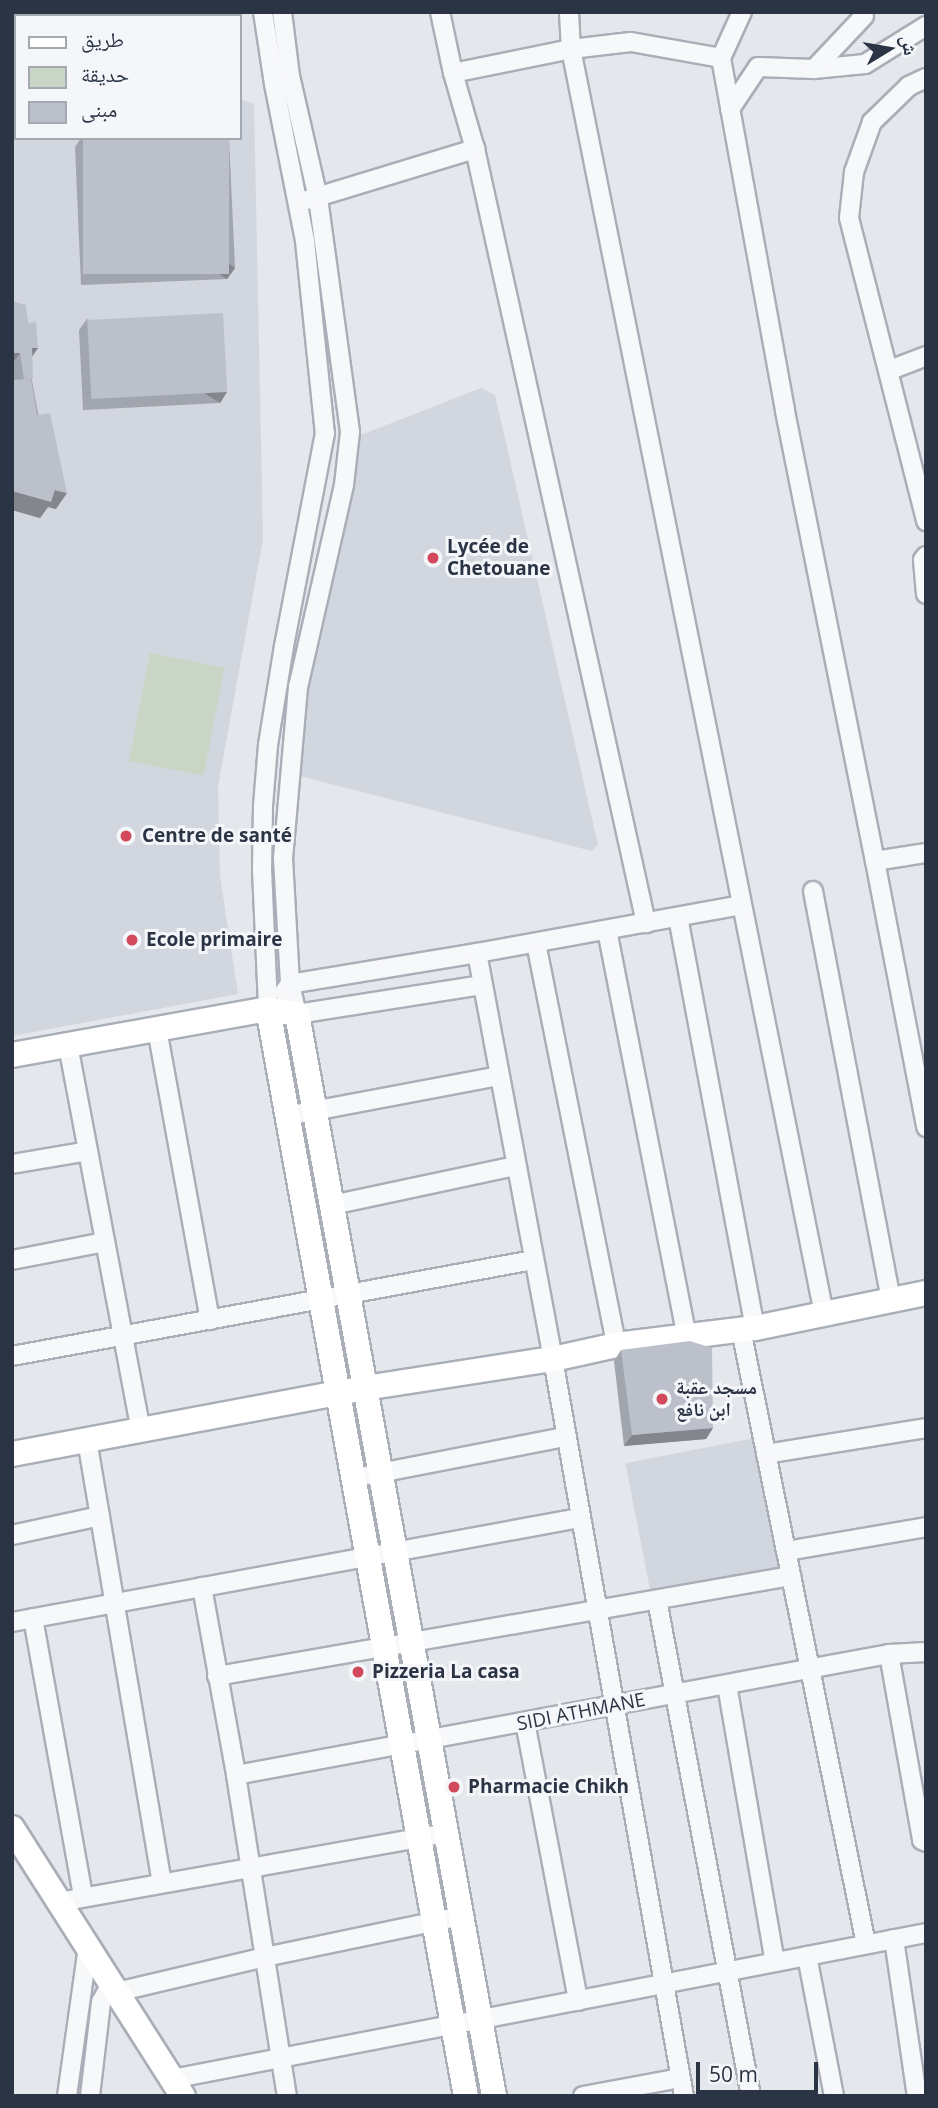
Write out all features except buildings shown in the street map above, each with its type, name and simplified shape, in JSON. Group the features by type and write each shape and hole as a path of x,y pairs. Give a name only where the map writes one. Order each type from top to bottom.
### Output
{"main road":[{"path":"268,1009 466,2096"},
{"path":"12,1055 268,1009 298,1014 494,2096"},
{"path":"12,1454 340,1395 365,1388 553,1359 616,1345 748,1329 926,1293"},
{"path":"15,1836 177,2087"}],"street":[{"path":"263,12 305,242 325,433 284,646 262,806 268,1009"},
{"path":"282,12 290,76 318,198 350,432 344,485 298,687 283,858 290,984 298,1014 483,985"},
{"path":"440,12 453,73 475,149 646,923"},
{"path":"569,12 571,49 824,1314"},
{"path":"742,12 721,58 788,425 926,1127"},
{"path":"814,69 864,16"},
{"path":"730,109 758,67 814,69 865,64 926,26"},
{"path":"453,73 571,49 631,42 721,58"},
{"path":"926,78 909,86 872,122 854,172 849,218 921,476 926,521"},
{"path":"297,201 318,198 475,149"},
{"path":"890,370 926,356"},
{"path":"325,433 350,432"},
{"path":"926,556 923,560 926,594"},
{"path":"262,806 286,807"},
{"path":"875,861 926,853"},
{"path":"813,891 891,1300"},
{"path":"268,1009 290,984 742,905"},
{"path":"678,917 748,1329 766,1454 866,1944"},
{"path":"607,930 687,1336"},
{"path":"536,943 616,1345"},
{"path":"477,953 553,1359 579,1518 682,2087 583,2096"},
{"path":"157,1029 210,1320"},
{"path":"68,1045 141,1431"},
{"path":"287,1116 499,1076"},
{"path":"12,1164 88,1151"},
{"path":"332,1205 516,1166"},
{"path":"12,1260 105,1242"},
{"path":"12,1356 533,1261"},
{"path":"766,1454 926,1428"},
{"path":"355,1478 565,1437"},
{"path":"87,1440 162,1882"},
{"path":"12,1535 100,1516"},
{"path":"12,1622 369,1556 396,1554 579,1518"},
{"path":"786,1551 926,1527"},
{"path":"217,1676 791,1576"},
{"path":"202,1587 236,1775 287,2096"},
{"path":"657,1600 751,2096"},
{"path":"33,1618 83,1896"},
{"name":"SIDI ATHMANE","path":"236,1775 889,1654 926,1652"},
{"path":"889,1654 922,1840 926,1842"},
{"path":"727,1685 775,1962"},
{"path":"525,1722 578,2001"},
{"path":"59,1902 447,1833"},
{"path":"90,2096 101,2002 114,1988 462,1916"},
{"path":"177,2087 280,2056 481,2020 926,1933"},
{"path":"894,1939 917,2096"},
{"path":"67,2096 88,1947"},
{"path":"807,1956 834,2096"}],"shaded area":[{"path":"12,12 74,12 78,14 14,14 14,140 242,140 242,100 254,104 263,539 218,786 220,876 238,994 12,1036"},
{"name":"Lycée de Chetouane","path":"481,388 495,395 598,845 592,851 296,775 307,681 361,435"},
{"path":"755,1438 780,1569 651,1594 625,1463"}],"green space":[{"path":"150,653 225,668 204,775 129,761"}],"place":[{"name":"Lycée de Chetouane","path":"433,558"},
{"name":"Centre de santé","path":"126,836"},
{"name":"Ecole primaire","path":"132,940"},
{"name":"مسجد عقبة ابن نافع","path":"662,1399"},
{"name":"Pizzeria La casa","path":"358,1672"},
{"name":"Pharmacie Chikh","path":"454,1787"}]}
